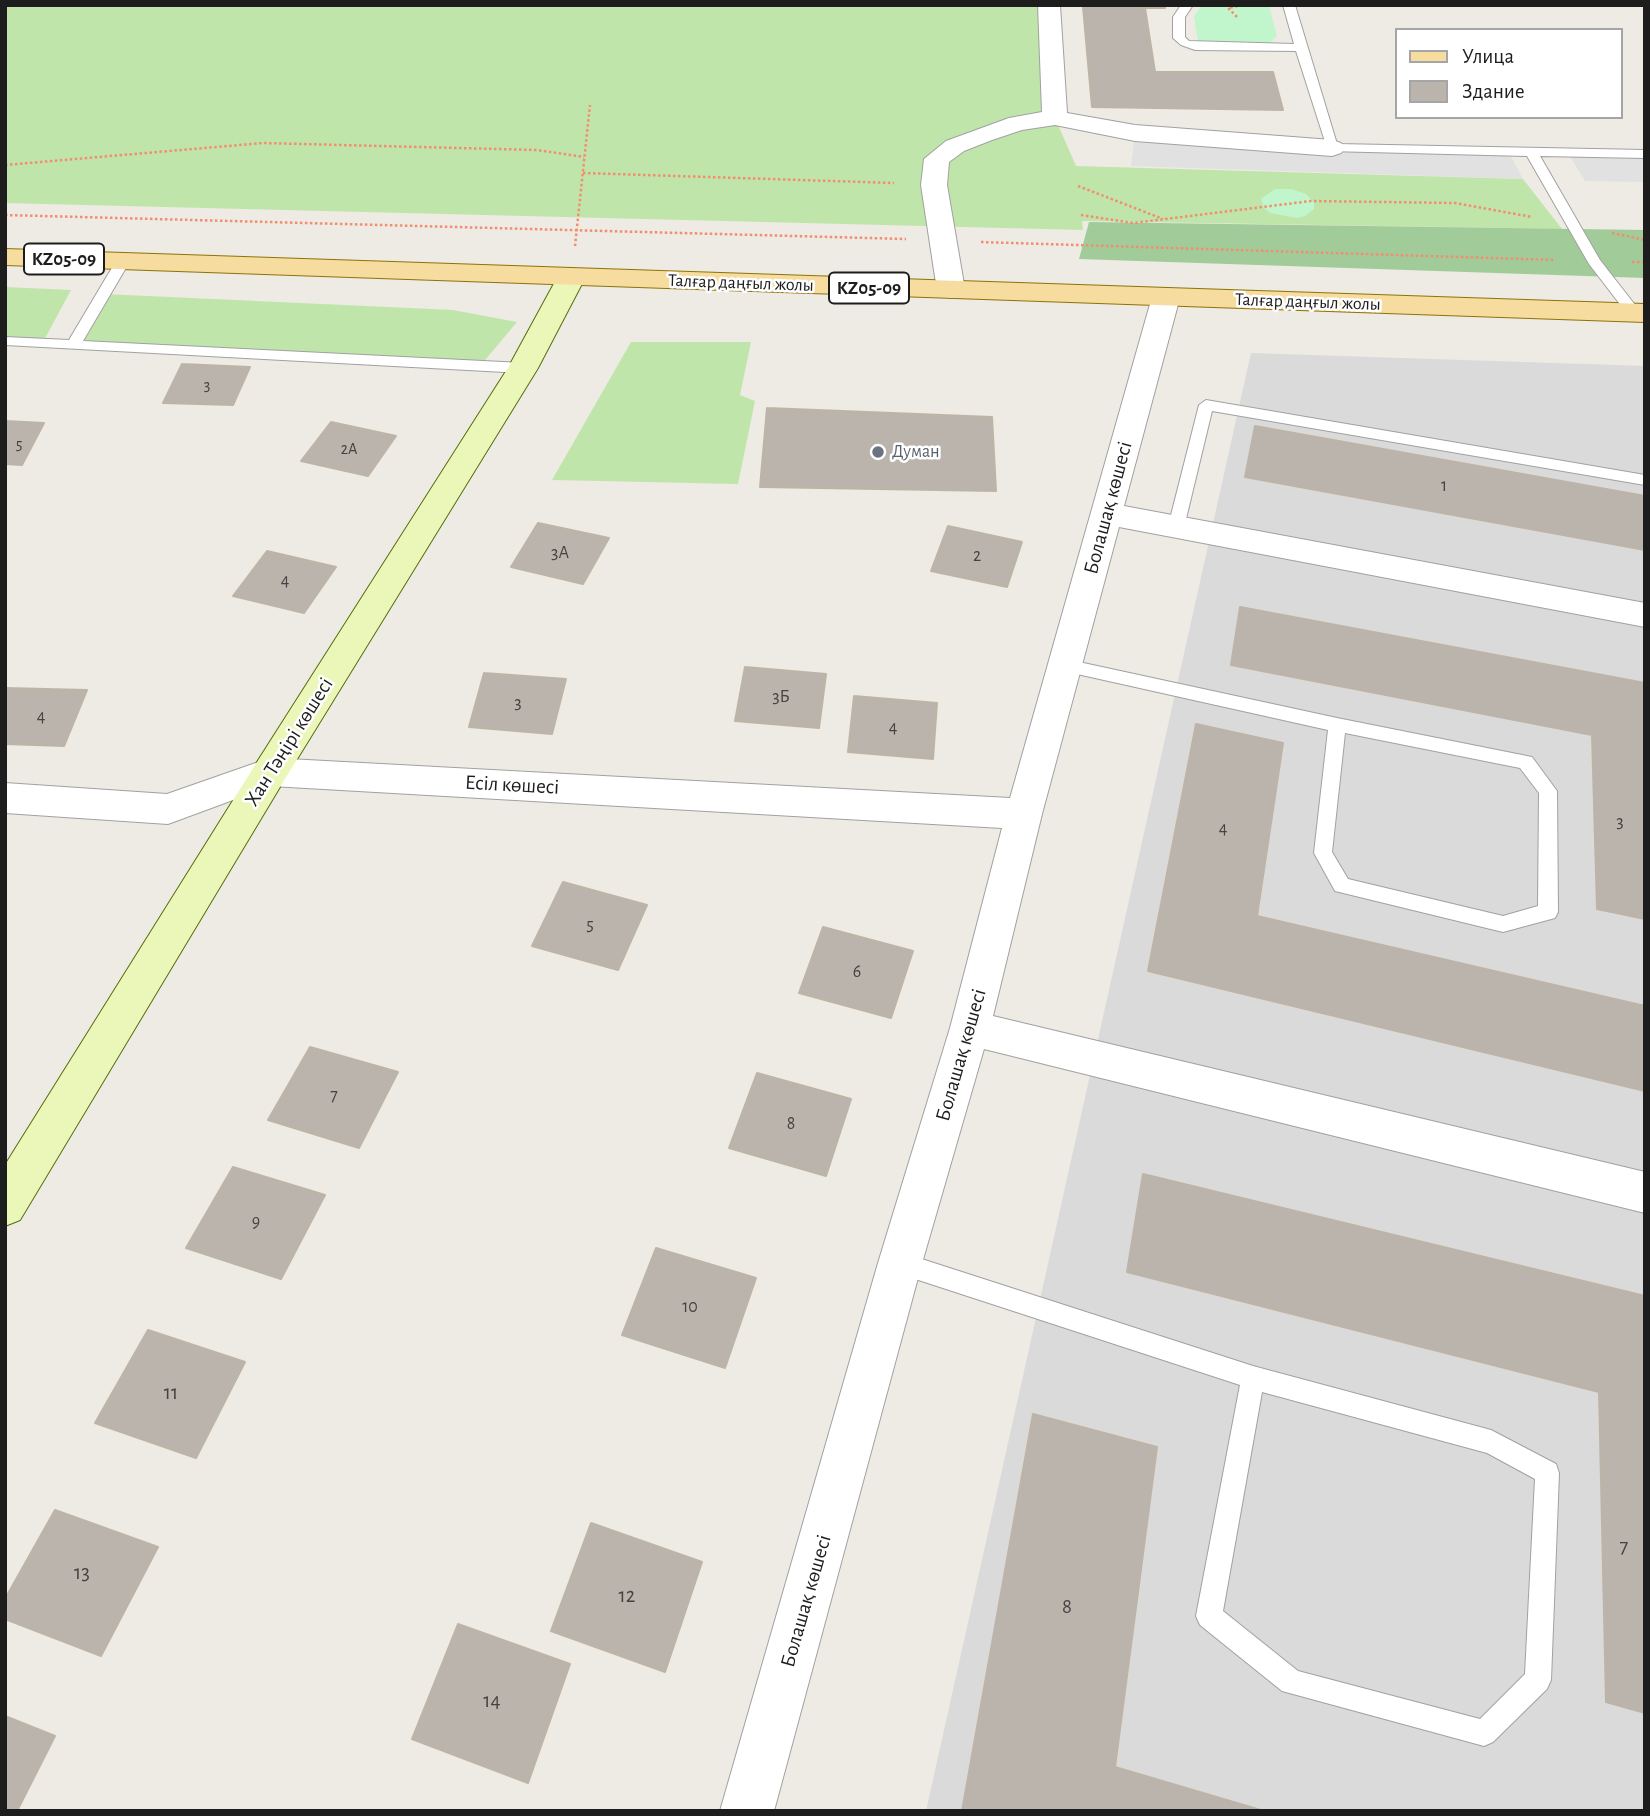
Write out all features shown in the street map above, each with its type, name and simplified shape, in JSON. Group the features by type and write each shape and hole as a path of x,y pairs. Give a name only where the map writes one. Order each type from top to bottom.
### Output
{"main road":[{"name":"Талғар даңғыл жолы","path":"5,257 1641,314"}],"street":[{"path":"1049,5 1055,118"},
{"path":"951,290 934,185 937,159 955,146 983,135 1018,123 1055,118 1135,133 1332,148"},
{"name":"Хан Тәңірі көшесі","path":"5,1205 523,368 571,278"},
{"name":"Болашақ көшесі","path":"747,1811 900,1263 970,1028 1024,814 1166,297"},
{"path":"1106,514 1645,615"},
{"name":"Есіл көшесі","path":"5,798 168,809 271,772 1024,814"},
{"path":"970,1028 1645,1193"}],"lane":[{"path":"1187,5 1179,17 1179,38 1185,43 1195,46 1301,48"},
{"path":"1289,5 1332,148 1645,154"},
{"path":"1531,152 1594,261 1641,314"},
{"path":"74,344 123,261"},
{"path":"5,341 523,368"},
{"path":"1176,527 1206,405 1645,480"},
{"path":"1065,665 1526,762 1548,791 1548,912 1503,923 1342,885 1324,853 1337,724"},
{"path":"900,1263 1253,1378 1491,1442 1547,1473 1538,1680 1484,1733 1291,1682 1209,1616 1253,1378"}],"path":[{"path":"571,278 590,104"},
{"path":"5,165 262,143 537,150 584,157"},
{"path":"583,173 894,183"},
{"path":"1078,186 1164,219"},
{"path":"1081,215 1133,223 1311,201 1455,203 1573,225"},
{"path":"5,215 577,229 1645,262"}],"shaded area":[{"path":"1135,133 1508,151 1523,179 1131,166"},
{"path":"1568,153 1645,154 1645,182 1585,181"},
{"path":"1251,353 1645,366 1645,1811 926,1811"}],"green space":[{"path":"5,5 1049,5 1055,118 1076,166 1523,179 1562,229 1082,221 1083,230 5,203"},
{"path":"1202,5 1269,5 1277,36 1267,45 1198,42 1194,16"},
{"path":"1275,189 1291,189 1306,194 1314,203 1314,209 1297,218 1270,213 1264,208 1261,199"},
{"path":"1089,222 1645,230 1645,278 1079,259"},
{"path":"5,287 71,290 43,342 5,340"},
{"path":"104,294 453,310 517,322 480,366 74,344"},
{"path":"631,342 751,342 740,395 755,401 738,484 552,480"}],"building":[{"path":"1165,5 1165,8 1145,8 1155,72 1273,72 1283,110 1092,107 1083,7"},
{"path":"182,364 250,367 233,405 163,403"},
{"name":"Думан","path":"767,408 992,417 996,491 760,487"},
{"path":"5,421 44,423 22,465 5,464"},
{"path":"331,422 396,436 368,476 301,461"},
{"path":"1255,426 1645,496 1645,550 1245,477"},
{"path":"538,523 609,538 583,584 511,567"},
{"path":"948,526 1022,542 1007,587 931,571"},
{"path":"267,551 336,567 304,613 233,596"},
{"path":"1240,607 1645,683 1645,919 1597,909 1592,735 1231,665"},
{"path":"745,667 826,674 819,728 735,721"},
{"path":"484,673 566,679 552,734 469,727"},
{"path":"5,688 87,690 64,746 5,744"},
{"path":"854,696 937,703 933,759 848,752"},
{"path":"1196,724 1283,743 1257,916 1645,1006 1645,1091 1148,971"},
{"path":"563,882 647,905 618,970 532,946"},
{"path":"823,927 913,951 891,1018 799,993"},
{"path":"310,1047 398,1072 359,1148 268,1120"},
{"path":"757,1073 851,1099 826,1176 729,1148"},
{"path":"233,1167 325,1195 281,1279 186,1248"},
{"path":"1143,1174 1645,1296 1645,1713 1606,1702 1599,1392 1127,1272"},
{"path":"656,1248 756,1278 725,1368 622,1335"},
{"path":"148,1330 245,1362 196,1458 95,1423"},
{"path":"1033,1414 1157,1447 1115,1767 1264,1811 962,1811"},
{"path":"55,1510 158,1547 101,1656 5,1619 5,1599"},
{"path":"591,1523 702,1562 665,1672 551,1631"},
{"path":"458,1624 570,1664 528,1783 412,1739"},
{"path":"5,1716 55,1736 17,1811 5,1811"}],"place":[{"name":"Думан","path":"878,452"}]}
